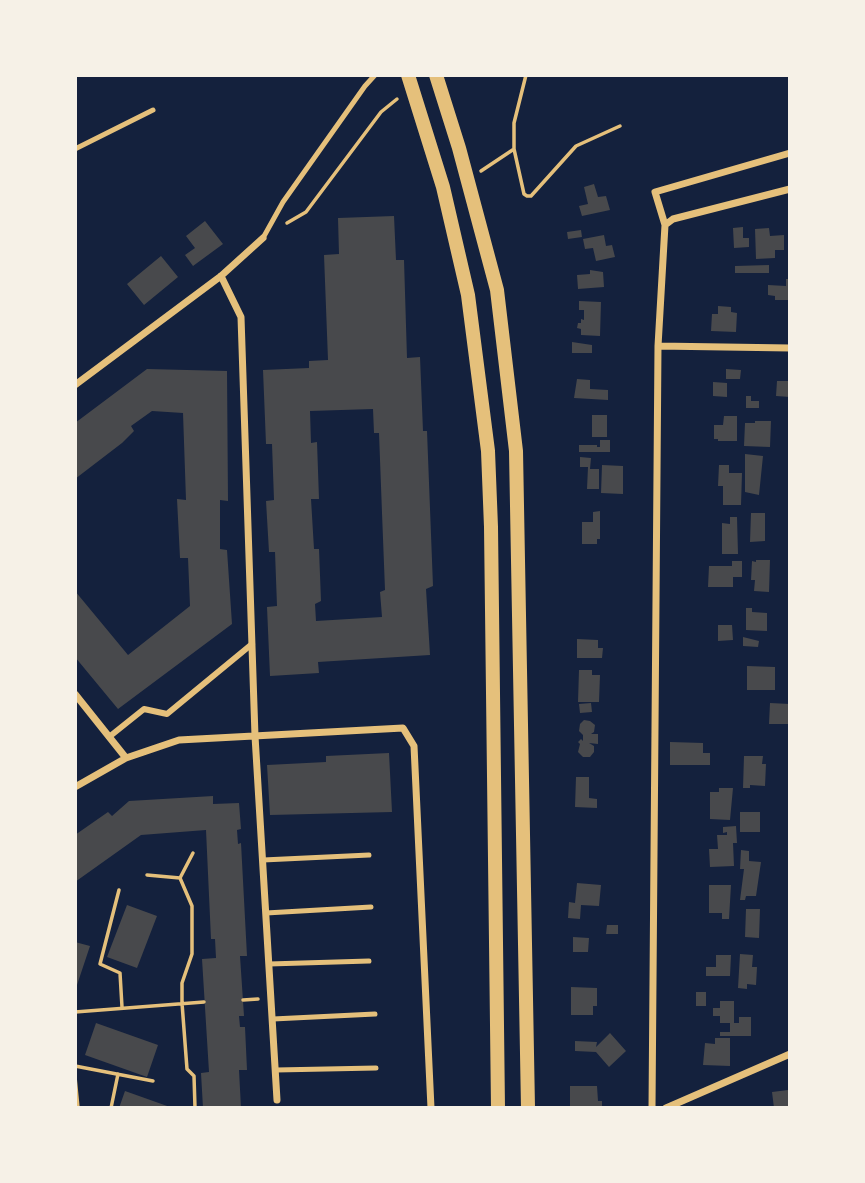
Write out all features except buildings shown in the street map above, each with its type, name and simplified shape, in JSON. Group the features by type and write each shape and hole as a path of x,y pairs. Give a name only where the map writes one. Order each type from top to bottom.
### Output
{"main road":[{"path":"408,75 435,159 468,295 488,451 498,1108"},
{"path":"436,75 460,148 497,290 516,451 528,1108"}],"street":[{"path":"652,1108 658,346 665,225 655,192 790,153"},
{"path":"665,225 673,219 790,189"},
{"path":"75,384 221,276 263,238"},
{"path":"221,276 241,317 255,736 278,1100"},
{"path":"658,346 790,348"},
{"path":"109,737 144,709 167,714 252,644"},
{"path":"75,694 126,758"},
{"path":"75,787 126,758 179,740 403,728 414,746 431,1108"},
{"path":"666,1108 790,1054"}],"lane":[{"path":"263,238 283,202 375,75"},
{"path":"75,149 153,110"},
{"path":"263,860 369,855"},
{"path":"266,913 372,907"},
{"path":"269,964 369,961"},
{"path":"272,1019 375,1014"},
{"path":"276,1070 376,1068"}],"path":[{"path":"526,75 514,123 514,149 524,194 531,196 576,146 620,126"},
{"path":"263,238 306,212 381,112 406,92"},
{"path":"468,179 514,149"},
{"path":"180,877 193,853"},
{"path":"147,875 180,877"},
{"path":"180,877 192,906 192,954 182,983 182,1003 187,1069 194,1076 195,1108"},
{"path":"119,890 100,964 120,973 122,1007"},
{"path":"75,1012 204,1002"},
{"path":"75,1066 153,1081"},
{"path":"111,1108 118,1074"},
{"path":"75,1077 78,1108"}]}
